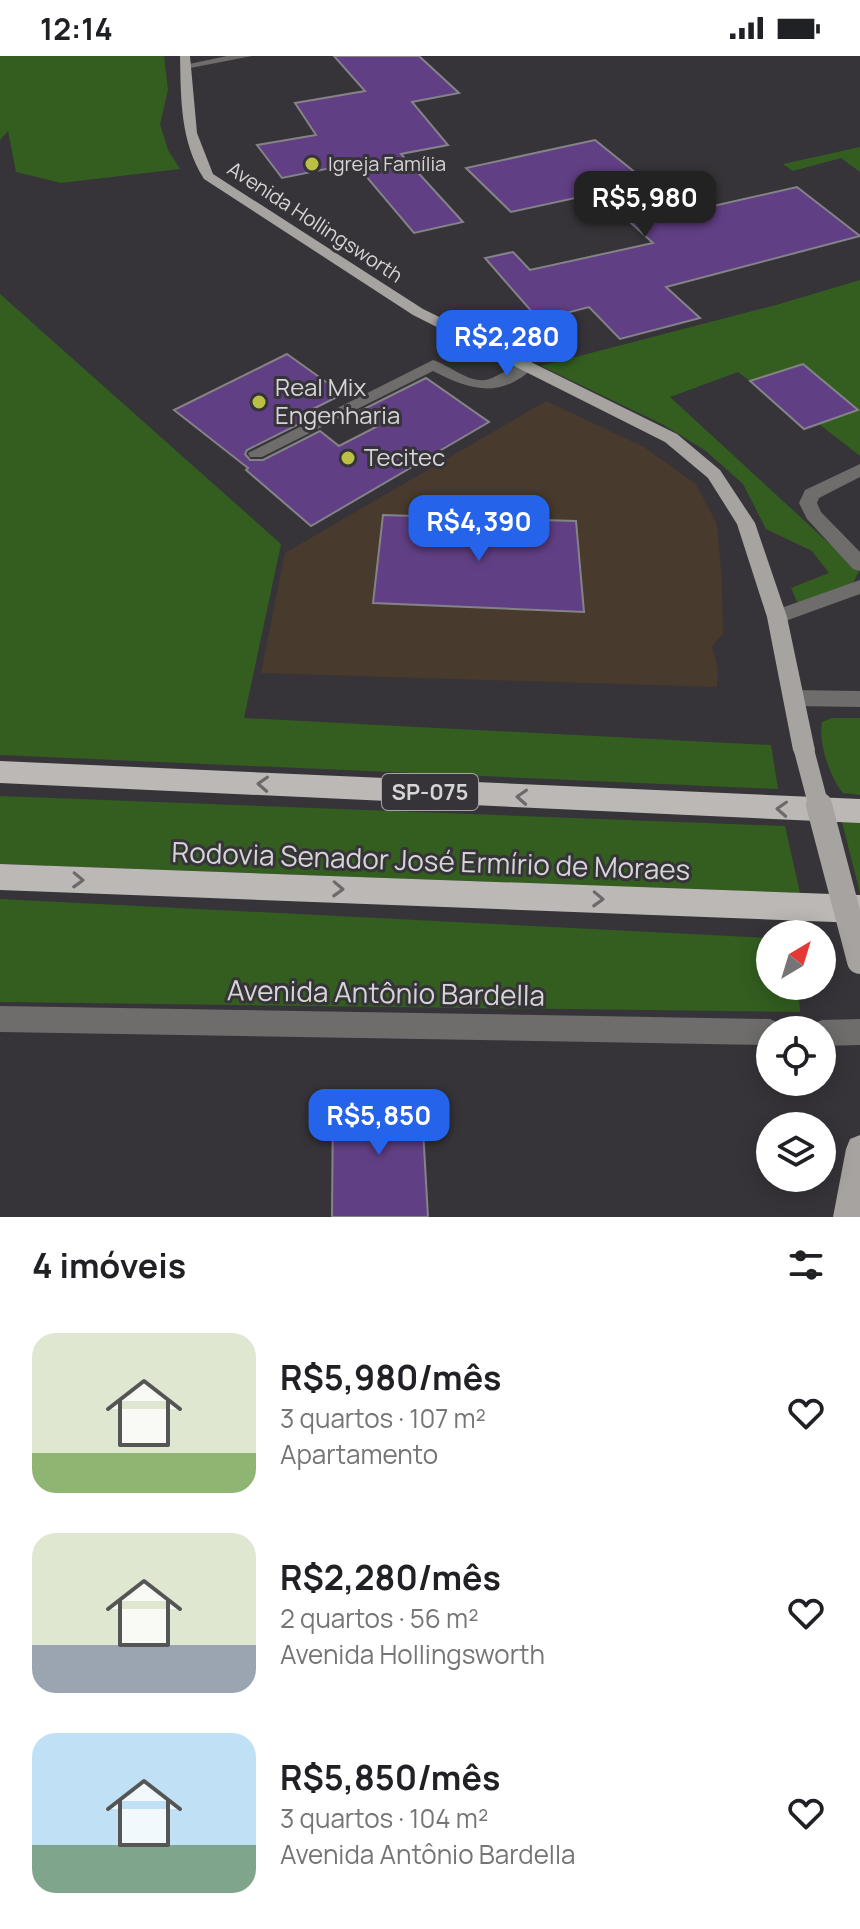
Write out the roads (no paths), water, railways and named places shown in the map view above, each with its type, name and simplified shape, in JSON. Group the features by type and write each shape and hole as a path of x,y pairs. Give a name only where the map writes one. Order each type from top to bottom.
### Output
{"highway":[{"name":"SP-075","path":"0,772 860,811"},
{"name":"Rodovia Senador José Ermírio de Moraes","path":"0,877 860,909"}],"main road":[{"name":"Avenida Hollingsworth","path":"185,61 188,114 195,156 208,176 418,312 671,438 714,474 746,523 777,617 804,750 860,961"},
{"path":"848,1217 860,1149"}],"street":[{"path":"185,61 247,56"},
{"path":"256,453 433,365 474,386 486,387 527,366"},
{"path":"860,470 811,494 808,503 813,515 860,564"},
{"path":"777,617 860,587"},
{"path":"794,698 860,699"},
{"name":"Avenida Antônio Bardella","path":"0,1019 756,1032"},
{"path":"836,1033 860,1032"}],"place":[{"name":"Igreja Família","path":"312,164"},
{"name":"Real Mix Engenharia","path":"259,402"},
{"name":"Tecitec","path":"348,458"}]}
